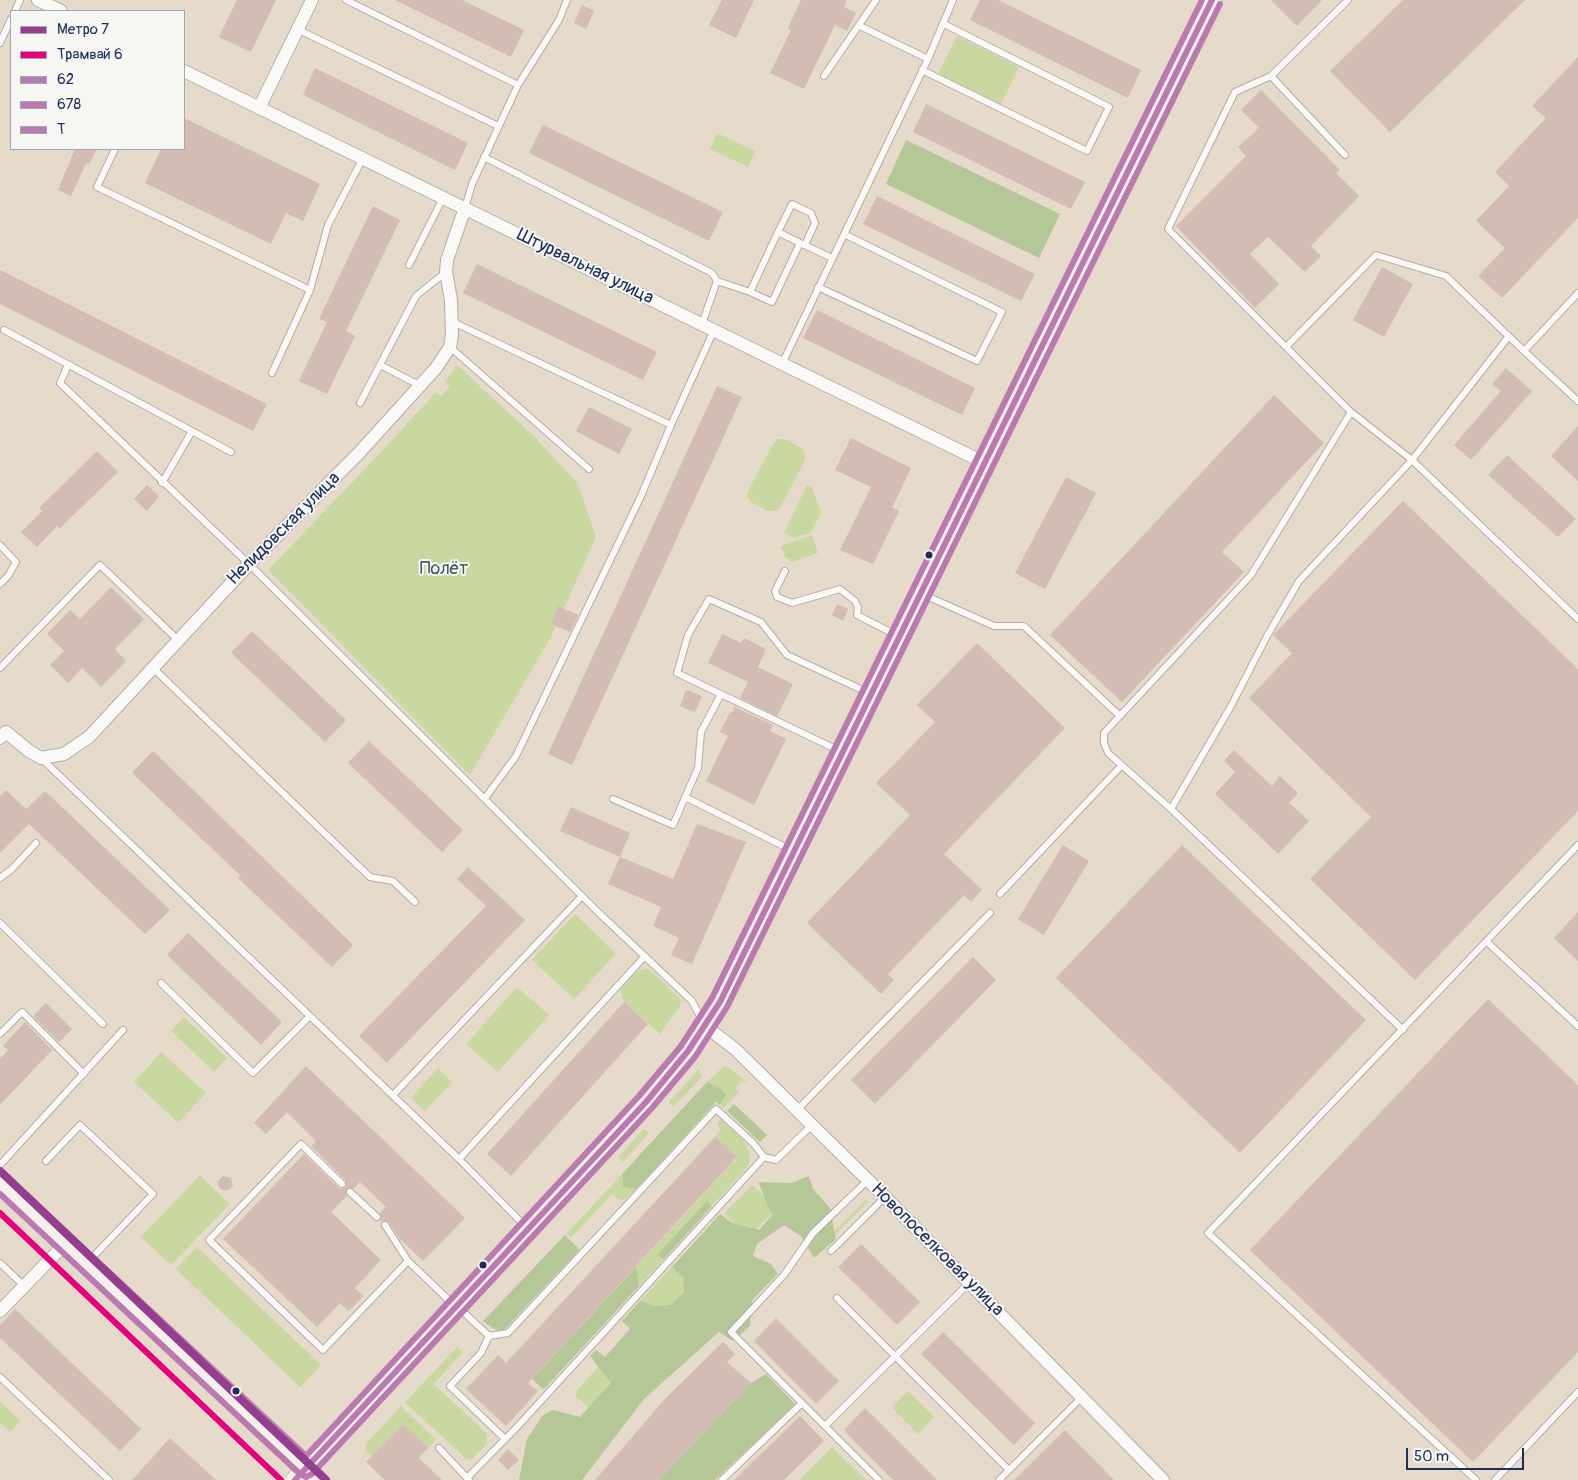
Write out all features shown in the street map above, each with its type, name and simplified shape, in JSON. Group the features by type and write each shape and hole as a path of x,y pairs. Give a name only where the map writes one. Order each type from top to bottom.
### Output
{"main road":[{"path":"300,1474 646,1102 705,1026 750,943 1212,0"},
{"path":"0,1182 87,1264 300,1474 319,1480"}],"street":[{"path":"38,0 59,10"},
{"path":"259,108 312,0"},
{"name":"Штурвальная улица","path":"185,71 985,463"},
{"name":"Нелидовская улица","path":"41,758 64,754 89,737 249,564 358,454 436,368 450,347 453,322 446,272 447,260 465,208"},
{"path":"2,732 41,758"},
{"name":"Новопоселковая улица","path":"705,1026 735,1049 868,1180 1163,1480"},
{"path":"0,1311 65,1244"}],"lane":[{"path":"346,0 518,85"},
{"path":"465,208 472,184 518,85 559,20 567,0"},
{"path":"824,76 876,0"},
{"path":"782,364 928,59 953,0"},
{"path":"1348,0 1271,76 1235,92 1168,229 1351,412 1412,460 1578,620"},
{"path":"0,43 10,21"},
{"path":"922,70 1087,151 1108,107 944,24"},
{"path":"860,26 928,59"},
{"path":"297,29 498,126"},
{"path":"1271,76 1345,155"},
{"path":"115,150 97,186 310,290"},
{"path":"484,157 712,273 717,281 772,302 815,223 811,213 792,204 750,292"},
{"path":"272,373 310,290 328,225 363,158"},
{"path":"409,265 442,198"},
{"path":"778,232 832,258"},
{"path":"818,287 977,362 1002,312 844,234"},
{"path":"1286,347 1376,255 1446,276 1578,401"},
{"path":"360,403 416,296 446,272"},
{"path":"702,324 717,281"},
{"path":"1524,351 1578,293"},
{"path":"453,322 671,425"},
{"path":"4,330 231,452"},
{"path":"485,798 516,756 641,496 714,330"},
{"path":"1171,809 1231,706 1267,636 1299,582 1412,460 1509,336"},
{"path":"450,347 589,469"},
{"path":"68,364 60,383 249,564 582,896 692,1000 705,1026"},
{"path":"380,365 421,386"},
{"path":"1351,412 1251,575 1104,733 1104,743 1108,753 1121,766 1171,809 1403,1030"},
{"path":"162,482 192,431"},
{"path":"0,545 16,562 8,576 0,584"},
{"path":"0,668 100,565 178,640"},
{"path":"785,571 775,591 777,597 792,603 840,589 855,601 858,607 857,614 900,637"},
{"path":"921,594 994,626 1024,626 1120,716"},
{"path":"843,752 677,673 688,635 709,598 761,622 787,655 872,695"},
{"path":"152,667 370,877 392,881 415,902"},
{"path":"612,798 673,825 698,768 701,732 721,694"},
{"path":"41,758 393,1095 528,1229"},
{"path":"1000,894 1121,766"},
{"path":"685,797 795,851"},
{"path":"0,878 12,869 36,843"},
{"path":"1476,1480 1208,1233 1578,845"},
{"path":"393,1095 582,896"},
{"path":"797,1110 990,914"},
{"path":"0,923 103,1024"},
{"path":"1487,942 1578,1026"},
{"path":"459,1159 645,956"},
{"path":"161,983 253,1074 310,1016"},
{"path":"0,1034 22,1012 84,1074"},
{"path":"0,1165 123,1030"},
{"path":"385,1225 408,1261 488,1336 508,1334 716,1109 753,1143 764,1157 776,1160 812,1125"},
{"path":"46,1161 80,1125 153,1194 87,1264"},
{"path":"342,1184 301,1144 209,1240 323,1350 408,1261"},
{"path":"439,1448 468,1479 764,1157"},
{"path":"868,1180 813,1233 784,1275 731,1332 879,1480"},
{"path":"350,1192 376,1217"},
{"path":"831,1251 885,1197"},
{"path":"0,1263 24,1286"},
{"path":"825,1426 970,1282"},
{"path":"837,1298 1009,1470"},
{"path":"488,1336 480,1353 450,1386 505,1439"},
{"path":"0,1377 109,1480"},
{"path":"1495,1480 1578,1392"},
{"path":"999,1480 1082,1397"},
{"path":"722,1480 802,1403"}],"green space":[{"path":"957,36 1019,67 1001,104 938,74"},
{"path":"717,133 755,151 748,167 710,149"},
{"path":"906,140 1060,214 1039,258 886,184"},
{"name":"Полёт","path":"457,365 534,436 578,484 596,537 551,637 470,775 268,570 436,392 441,396 450,386 445,382"},
{"path":"778,439 785,439 802,448 805,460 780,508 775,511 768,511 751,502 747,496 773,444"},
{"path":"807,485 812,488 821,513 811,532 795,538 784,533"},
{"path":"812,535 818,553 793,562 785,557 781,546"},
{"path":"575,914 616,954 574,999 532,960"},
{"path":"648,969 659,978 681,1000 680,1006 660,1034 624,1002 620,990 637,972"},
{"path":"517,987 549,1015 498,1072 466,1044"},
{"path":"184,1017 227,1058 214,1072 171,1031"},
{"path":"161,1052 206,1093 178,1123 134,1082"},
{"path":"725,1065 748,1083 741,1081 735,1089 739,1092 724,1108 720,1105 726,1095 720,1088 707,1082"},
{"path":"438,1068 452,1082 425,1111 411,1098"},
{"path":"699,1069 702,1077 673,1107 669,1102"},
{"path":"707,1082 720,1088 726,1095 720,1105 716,1102 636,1189 623,1187 623,1173"},
{"path":"734,1104 767,1135 760,1142 727,1111"},
{"path":"720,1119 744,1141 750,1155 749,1165 712,1206 707,1202 657,1255 664,1259 639,1286 636,1267 737,1158 715,1137 721,1129 717,1125"},
{"path":"644,1129 649,1133 623,1162 618,1157"},
{"path":"623,1173 623,1187 636,1189 624,1200 612,1194 571,1238 567,1233"},
{"path":"200,1175 230,1204 171,1265 141,1237"},
{"path":"809,1176 813,1189 830,1208 836,1239 814,1258 801,1236 784,1225 757,1244 753,1256 771,1264 778,1274 752,1300 750,1326 733,1341 719,1332 644,1399 582,1480 519,1480 527,1439 542,1416 553,1410 580,1417 611,1383 590,1356 596,1350 605,1357 630,1329 622,1321 640,1301 655,1306 670,1305 684,1292 683,1277 672,1267 720,1214 732,1223 759,1230 772,1215 758,1182 792,1183"},
{"path":"752,1185 777,1208 749,1237 724,1214"},
{"path":"866,1200 868,1202 822,1247 820,1245"},
{"path":"707,1201 712,1206 664,1259 657,1255"},
{"path":"565,1235 579,1249 578,1251 503,1331 496,1330 485,1323 483,1321"},
{"path":"197,1247 321,1365 300,1387 176,1269"},
{"path":"636,1267 639,1286 543,1389 532,1379"},
{"path":"672,1267 683,1277 684,1292 670,1305 655,1306 640,1301"},
{"path":"457,1347 463,1352 434,1384 487,1434 487,1444 471,1460 466,1459 405,1402"},
{"path":"599,1366 615,1378 589,1408 576,1396 575,1392"},
{"path":"766,1374 795,1404 715,1480 659,1480 751,1383"},
{"path":"908,1391 934,1417 918,1434 892,1408"},
{"path":"0,1402 21,1421 10,1432 0,1422"},
{"path":"401,1406 436,1440 428,1448 403,1424 371,1457 365,1450 366,1444"},
{"path":"832,1447 866,1480 799,1480"}],"building":[{"path":"237,0 276,0 251,52 219,37"},
{"path":"395,0 462,0 524,30 511,57"},
{"path":"722,0 754,0 736,38 709,25"},
{"path":"801,0 847,0 844,7 856,13 847,31 835,25 804,89 770,73 791,30 788,28"},
{"path":"980,0 998,0 1141,70 1128,98 970,20"},
{"path":"1271,0 1322,0 1297,26"},
{"path":"1403,0 1525,0 1390,132 1330,71"},
{"path":"582,5 594,11 586,29 574,23"},
{"path":"1578,57 1578,218 1502,298 1478,276 1505,248 1476,221 1509,186 1495,172 1546,118 1532,106"},
{"path":"315,68 468,143 455,170 303,95"},
{"path":"1261,90 1340,170 1336,173 1359,196 1311,246 1321,256 1305,272 1268,237 1250,254 1279,284 1255,308 1176,226 1246,156 1238,147 1259,128 1241,110"},
{"path":"926,104 1085,182 1071,209 913,132"},
{"path":"185,118 320,184 303,221 286,213 271,244 145,183 161,150 185,150"},
{"path":"543,125 723,212 709,241 529,153"},
{"path":"75,150 96,150 89,164 86,163 71,196 58,190"},
{"path":"877,196 1035,274 1021,301 863,224"},
{"path":"373,206 400,220 346,331 355,336 327,394 299,381 327,322 319,319"},
{"path":"477,264 657,352 643,380 463,293"},
{"path":"1382,267 1413,284 1384,337 1353,320"},
{"path":"0,270 267,404 253,431 0,304"},
{"path":"817,310 975,388 962,415 803,338"},
{"path":"1506,368 1532,391 1471,460 1454,445 1501,391 1492,384"},
{"path":"717,386 742,397 572,765 548,754"},
{"path":"1274,395 1324,443 1222,552 1244,572 1122,702 1050,635"},
{"path":"589,407 632,429 619,454 576,431"},
{"path":"1578,426 1578,481 1551,456"},
{"path":"851,438 911,468 892,508 899,511 873,564 840,550 871,487 835,470"},
{"path":"97,451 118,472 59,529 57,526 37,547 21,532 42,511 39,508"},
{"path":"1507,455 1576,519 1558,537 1488,475"},
{"path":"1066,477 1096,493 1045,589 1015,573"},
{"path":"147,485 159,496 147,511 134,499"},
{"path":"1403,501 1578,669 1578,811 1415,980 1310,879 1371,817 1249,698 1292,653 1273,635"},
{"path":"111,587 144,619 115,649 126,661 101,687 82,668 68,683 50,665 64,651 47,634 70,610 80,619"},
{"path":"837,604 848,609 843,621 832,615"},
{"path":"558,606 578,615 570,632 551,624"},
{"path":"252,631 346,720 325,742 231,653"},
{"path":"722,634 741,643 744,638 766,649 758,667 793,684 777,716 740,698 748,682 708,663"},
{"path":"977,643 1065,728 944,854 982,890 971,902 964,895 888,974 894,980 881,994 807,923 910,815 876,783 935,722 917,705"},
{"path":"686,690 702,696 695,712 680,706"},
{"path":"735,707 773,725 770,731 786,739 754,805 706,781 728,736 720,732 730,712 732,713"},
{"path":"369,741 463,830 442,852 348,763"},
{"path":"1234,750 1272,786 1280,776 1298,793 1289,803 1309,821 1278,854 1215,794 1235,772 1224,761"},
{"path":"153,751 353,945 332,967 238,878 241,876 132,773"},
{"path":"6,790 26,809 45,791 170,910 145,934 29,824 0,853 0,796"},
{"path":"571,807 630,833 620,857 560,831"},
{"path":"697,824 746,842 692,964 671,955 679,938 653,926 661,907 608,884 620,857 673,879"},
{"path":"1063,845 1089,861 1044,935 1018,919"},
{"path":"1182,845 1366,1020 1240,1153 1056,978"},
{"path":"468,867 525,920 387,1063 359,1036 486,906 457,879"},
{"path":"1578,912 1578,961 1554,938"},
{"path":"188,933 282,1022 261,1045 167,955"},
{"path":"973,957 996,980 875,1104 851,1080"},
{"path":"1488,999 1578,1085 1578,1352 1473,1462 1250,1250"},
{"path":"624,1002 648,1024 511,1176 487,1154"},
{"path":"46,1003 72,1029 59,1042 33,1016"},
{"path":"25,1022 52,1050 0,1105 0,1059 8,1050 3,1046"},
{"path":"306,1066 465,1218 423,1261 400,1239 389,1222 380,1220 380,1213 386,1207 360,1182 354,1188 347,1188 347,1196 331,1212 381,1260 355,1288 363,1296 349,1311 340,1303 317,1327 223,1239 304,1154 339,1188 343,1189 347,1186 345,1180 311,1146 316,1141 287,1112 266,1134 254,1123"},
{"path":"715,1137 737,1157 528,1383 538,1391 506,1426 466,1389 498,1355 506,1363"},
{"path":"223,1176 231,1178 233,1186 227,1191 220,1189 217,1182"},
{"path":"861,1244 920,1302 897,1325 838,1267"},
{"path":"15,1309 141,1429 120,1451 0,1338 0,1325"},
{"path":"776,1318 839,1381 816,1404 754,1341"},
{"path":"943,1332 1035,1423 1014,1445 921,1354"},
{"path":"723,1342 735,1354 727,1362 751,1383 659,1480 595,1480 664,1400"},
{"path":"865,1408 937,1480 893,1480 857,1444 844,1430"},
{"path":"800,1416 824,1441 784,1480 734,1480"},
{"path":"403,1424 428,1448 419,1458 442,1480 385,1480 366,1462"},
{"path":"1065,1430 1114,1480 1014,1480"},
{"path":"170,1438 216,1480 132,1480"},
{"path":"508,1449 519,1460 508,1470 498,1460"}],"metro line":[{"name":"7","path":"0,1171 326,1480"}],"tram line":[{"name":"6","path":"0,1213 281,1480"}],"transit line":[{"name":"Т","path":"6,1176 306,1456 639,1096 681,1046 712,998 1202,0"},
{"name":"62","path":"295,1480 646,1102 688,1051 720,1002 1212,0"},
{"name":"678","path":"0,1194 300,1474 306,1477 312,1474 652,1108 695,1057 727,1007 1220,4"}]}
